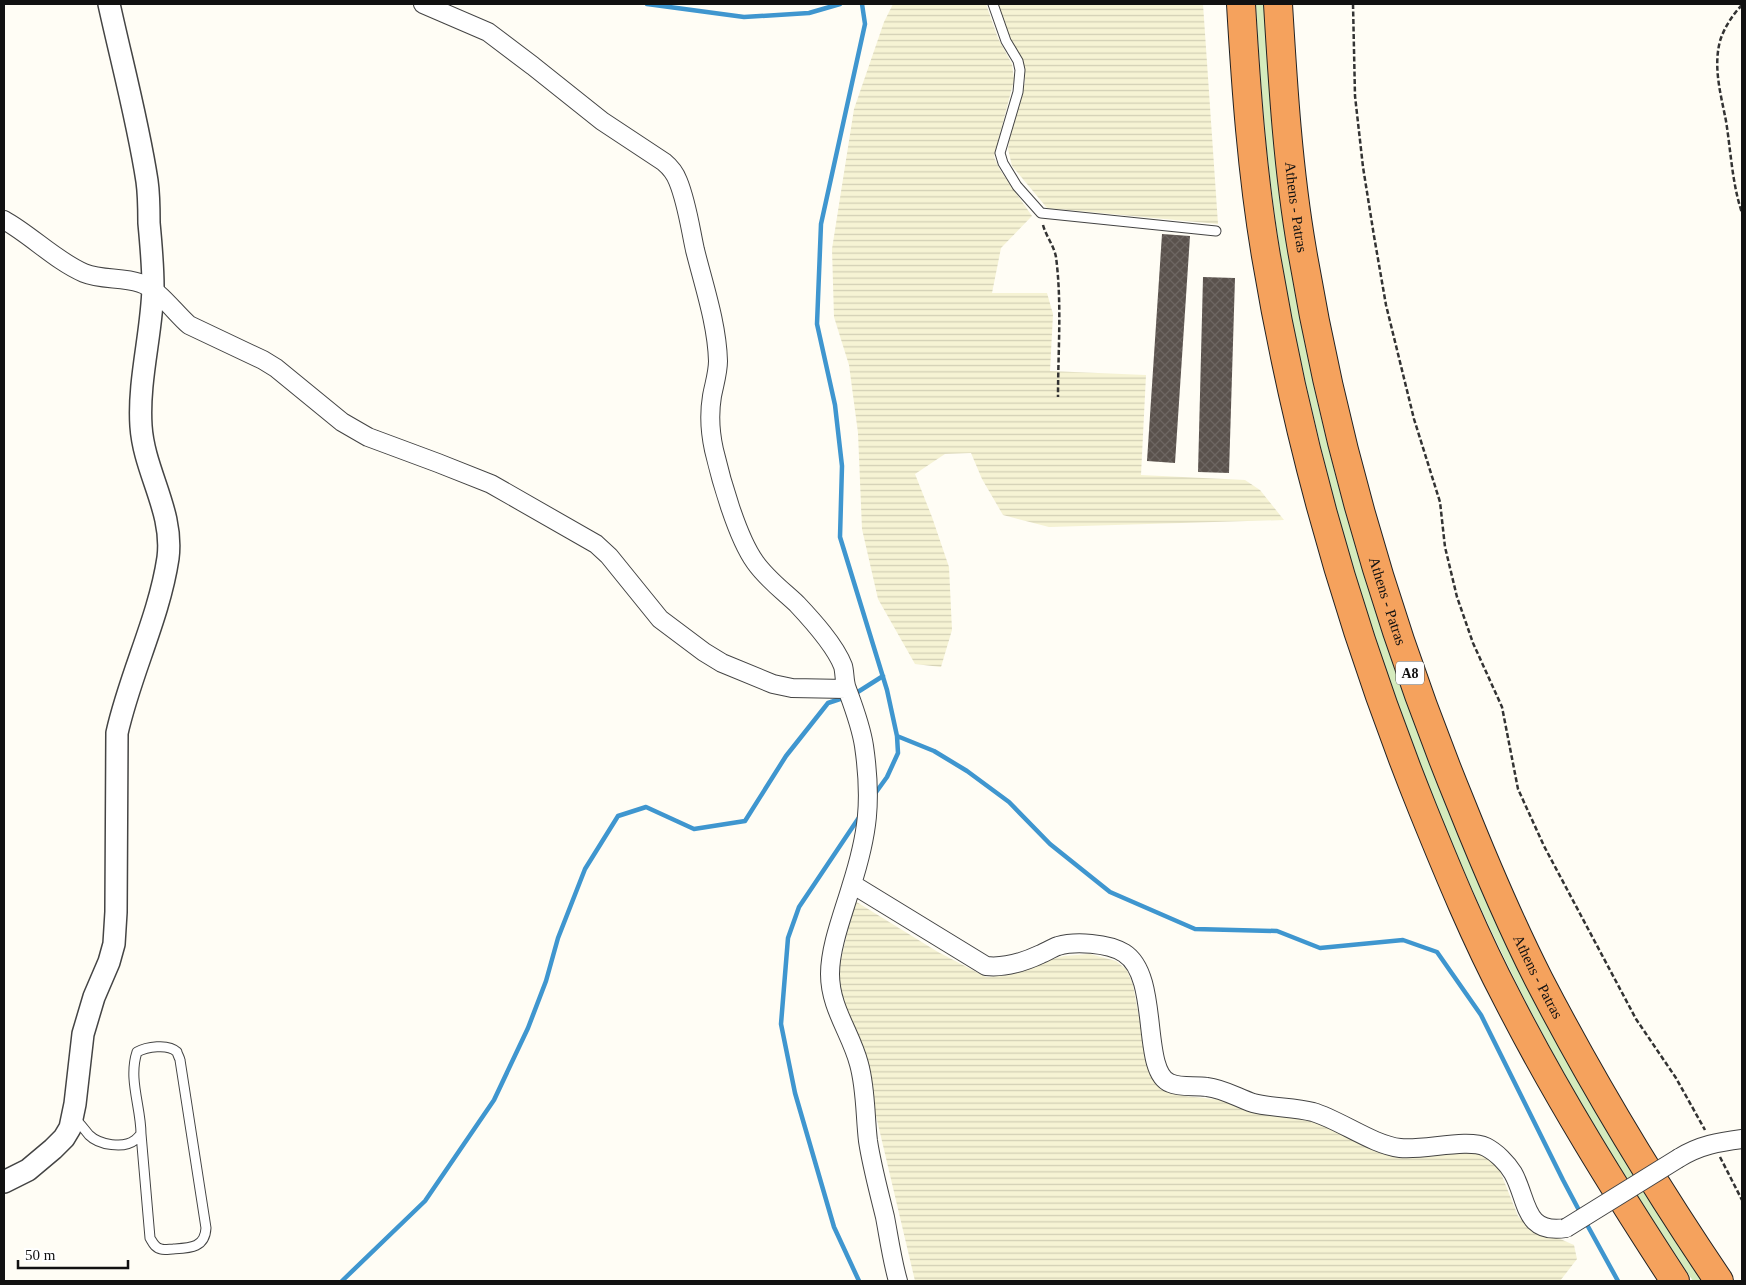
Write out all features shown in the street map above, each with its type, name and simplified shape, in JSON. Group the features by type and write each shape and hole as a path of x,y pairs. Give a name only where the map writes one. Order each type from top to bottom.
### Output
{"highway":[{"name":"Α8","path":"1241,4 1255,180 1265,254 1279,330 1319,501 1331,546 1367,660 1398,747 1442,857 1506,996 1613,1186 1675,1281"},
{"name":"Athens - Patras","path":"1278,4 1291,167 1302,249 1317,332 1359,509 1411,676 1477,845 1538,979 1609,1106 1656,1185 1719,1281"}],"street":[{"path":"4,1182 28,1170 64,1138 70,1128 83,1034 94,997 109,962 114,944 118,733 122,710 143,650 168,558 167,521 146,457 140,412 153,289 147,183 109,4"},
{"path":"422,4 488,32 602,121 664,162 677,177 687,208 717,348 717,374 710,408 710,422 719,471 740,532 753,560 798,605 834,648 843,667 846,689 855,710 864,743 869,803 865,838 832,958 830,972 831,990 842,1022 854,1046 860,1067 874,1176 898,1281"},
{"path":"4,220 85,273 141,283 153,289 189,325 276,368 342,422 368,438 491,484 596,544 609,556 660,619 722,663 773,684 792,688 846,689"},
{"path":"852,884 986,966 999,968 1058,946 1075,944 1109,946 1124,953 1137,966 1144,983 1154,1056 1158,1069 1167,1082 1177,1086 1208,1087 1226,1091 1253,1102 1315,1113 1398,1148 1414,1149 1478,1144 1496,1154 1513,1173 1527,1210 1540,1226 1557,1230 1566,1228 1690,1151 1712,1143 1742,1139"}],"lane":[{"path":"993,4 1006,41 1018,61 1020,70 1019,87 1000,153 1003,163 1017,186 1041,214 1216,231"},
{"path":"73,1116 98,1141 121,1145 135,1141 141,1134 141,1118 134,1082 133,1063 137,1052 154,1046 172,1049 177,1052 180,1060 206,1228 206,1237 200,1244 188,1248 160,1249 154,1245 150,1238 141,1134"}],"path":[{"path":"1353,4 1355,96 1363,167 1386,305 1414,419 1440,502 1445,547 1457,597 1474,643 1502,707 1518,790 1541,838 1636,1019 1676,1078 1734,1182 1742,1200"},
{"path":"1742,5 1727,25 1720,41 1718,83 1734,180 1742,212"},
{"path":"1041,214 1045,231 1056,254 1059,310 1058,397"}],"shaded area":[{"path":"893,4 986,4 998,38 1012,64 1014,80 994,157 1000,170 1032,216 1001,248 992,293 1047,293 1053,314 1050,371 1146,375 1141,475 1245,480 1260,490 1284,520 1049,527 1003,515 982,479 971,453 945,454 915,474 949,567 952,630 941,667 915,664 878,599 862,529 858,433 849,365 834,317 832,249 854,109 884,22"},
{"path":"997,4 1203,4 1218,224 1047,208 1012,166 1008,149 1025,82 1025,69 1008,36"},
{"path":"855,901 938,952 986,977 1009,975 1040,962 1064,956 1090,954 1116,961 1127,970 1133,985 1150,1075 1162,1087 1185,1096 1222,1100 1257,1113 1302,1117 1376,1147 1411,1157 1463,1152 1483,1155 1496,1161 1518,1216 1533,1232 1558,1238 1574,1245 1577,1259 1560,1281 915,1281 873,1103 837,975"}],"green space":[{"path":"1256,4 1264,4 1279,188 1300,322 1315,393 1352,535 1396,674 1457,833 1495,921 1526,986 1567,1062 1611,1136 1702,1281 1693,1281 1601,1136 1558,1062 1518,986 1454,849 1399,708 1352,564 1332,491 1292,317 1268,163"}],"building":[{"path":"1162,234 1190,236 1175,463 1147,461"},
{"path":"1203,277 1235,278 1229,473 1198,472"}],"waterway":[{"path":"647,4 744,17 809,13 840,4"},
{"path":"862,4 865,24 821,224 817,324 835,405 842,466 840,537 887,690 897,736 898,753 887,777 874,795"},
{"path":"853,695 883,676"},
{"path":"342,1281 425,1201 494,1100 528,1028 546,981 558,938 585,869 618,816 646,807 694,829 745,821 786,756 828,703 846,697"},
{"path":"897,736 934,751 967,771 1009,802 1050,844 1110,892 1195,929 1277,931 1320,948 1403,940 1437,952 1481,1015 1581,1214"},
{"path":"859,1281 834,1227 795,1093 781,1024 788,938 799,907 860,816"},
{"path":"1585,1221 1618,1281"}]}
